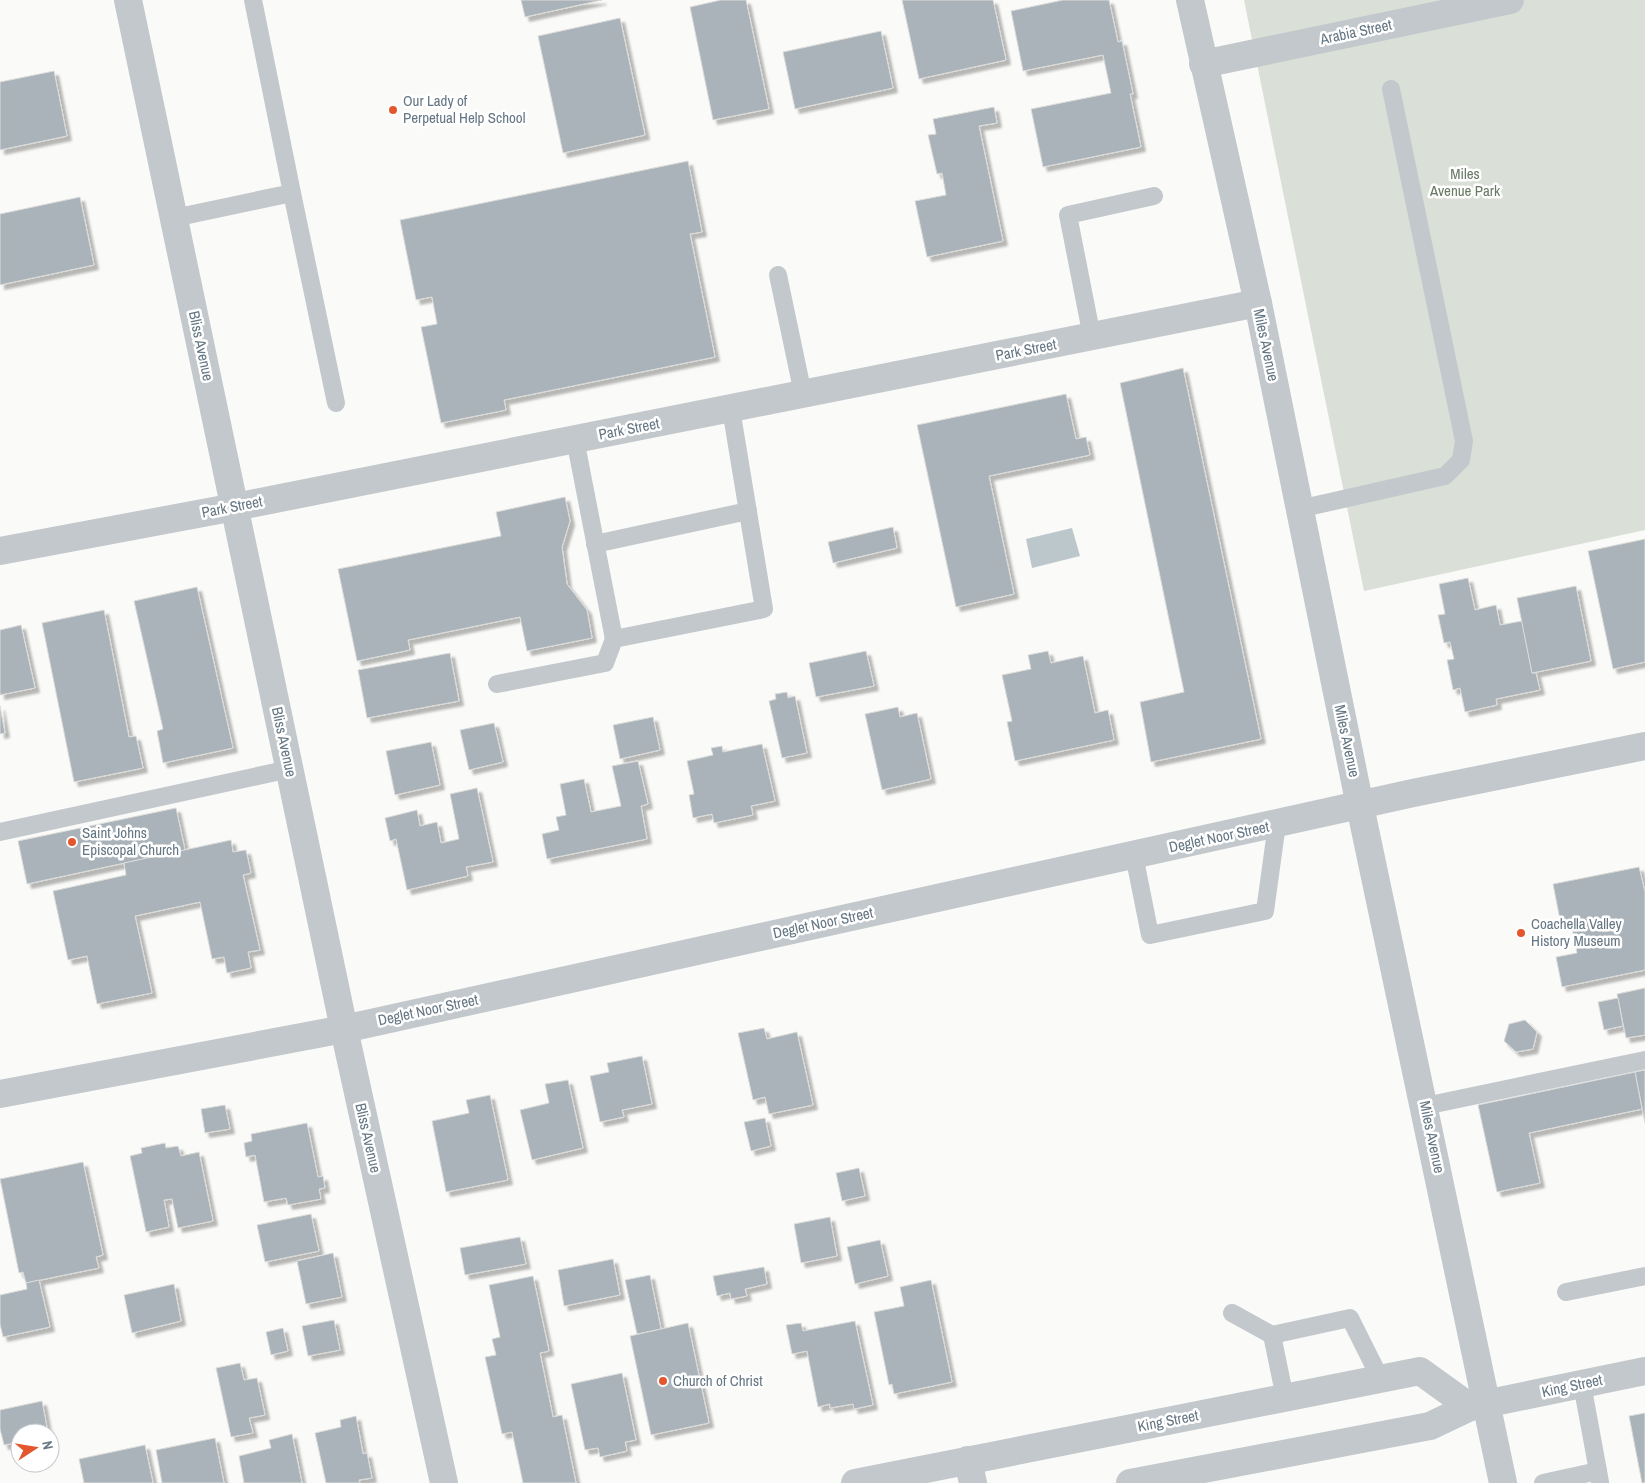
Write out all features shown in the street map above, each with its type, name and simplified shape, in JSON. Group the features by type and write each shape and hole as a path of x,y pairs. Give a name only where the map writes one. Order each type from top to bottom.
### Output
{"street":[{"name":"Bliss Avenue","path":"128,0 344,1029 444,1483"},
{"name":"Miles Avenue","path":"1190,0 1258,303 1360,806 1425,1106 1479,1405 1503,1483"},
{"name":"Arabia Street","path":"1203,64 1510,0"},
{"name":"Park Street","path":"0,551 235,507 1258,303"},
{"name":"Deglet Noor Street","path":"0,1094 344,1029 1134,855 1645,746"},
{"name":"King Street","path":"855,1483 971,1471 1285,1398 1420,1371 1479,1405"},
{"name":"King Street","path":"1130,1483 1430,1426 1479,1405 1645,1371"}],"lane":[{"path":"252,0 336,403"},
{"path":"1300,509 1445,476 1461,460 1464,441 1390,89"},
{"path":"174,218 292,193"},
{"path":"1092,336 1068,215 1154,196"},
{"path":"778,275 803,394"},
{"path":"614,639 764,609 731,409"},
{"path":"498,684 604,663 614,639 575,439"},
{"path":"595,544 748,511"},
{"path":"0,832 290,769"},
{"path":"1134,855 1150,935 1266,911 1277,824"},
{"path":"1425,1106 1645,1060"},
{"path":"1566,1292 1645,1276"},
{"path":"1232,1313 1272,1335 1350,1318 1380,1380"},
{"path":"1272,1335 1285,1398"},
{"path":"1543,1483 1599,1477 1582,1384"}],"green space":[{"name":"Miles Avenue Park","path":"1244,0 1645,0 1645,530 1364,591"}],"shaded area":[{"path":"1072,528 1080,556 1032,568 1026,539"}],"building":[{"path":"521,0 602,0 525,17"},
{"path":"721,0 746,0 769,109 713,120 690,7"},
{"path":"902,0 993,0 1006,60 919,79"},
{"path":"1063,0 1109,0 1118,42 1122,41 1141,147 1043,167 1031,109 1111,93 1103,55 1023,71 1011,11"},
{"path":"620,18 645,135 563,153 538,36"},
{"path":"881,31 893,88 795,109 783,52"},
{"path":"54,71 67,136 0,150 0,82"},
{"path":"994,107 997,123 979,126 1003,241 927,257 915,201 946,195 942,173 937,174 928,135 936,134 933,119"},
{"path":"688,161 702,232 690,234 715,357 504,400 506,410 441,423 421,327 437,324 432,297 416,300 400,220"},
{"path":"80,197 94,265 0,285 0,214"},
{"path":"1183,368 1261,739 1151,762 1140,702 1184,692 1120,383"},
{"path":"1066,394 1076,439 1086,437 1090,455 989,476 1014,594 956,607 917,425"},
{"path":"565,497 570,521 562,547 567,584 587,610 592,638 527,651 520,617 408,640 410,650 357,661 338,569 501,536 496,512"},
{"path":"893,527 897,548 833,563 828,542"},
{"path":"1645,539 1645,662 1613,669 1588,551"},
{"path":"1468,578 1475,610 1496,605 1500,625 1522,621 1532,673 1536,673 1540,690 1496,699 1497,705 1465,712 1460,688 1453,690 1447,660 1454,659 1450,642 1444,643 1438,615 1445,614 1439,584"},
{"path":"1576,586 1591,661 1532,673 1517,598"},
{"path":"197,587 233,748 163,763 157,731 163,729 134,601"},
{"path":"104,610 129,737 136,736 143,768 74,782 42,623"},
{"path":"21,625 35,688 0,695 0,630"},
{"path":"866,651 874,686 816,697 809,663"},
{"path":"1048,651 1051,663 1083,656 1095,713 1108,710 1114,740 1015,761 1007,722 1012,721 1002,675 1031,669 1028,655"},
{"path":"450,653 459,701 367,718 358,670"},
{"path":"787,692 788,698 795,696 807,753 782,758 769,701 776,699 775,694"},
{"path":"0,706 5,733 0,734"},
{"path":"898,707 900,717 917,713 931,779 882,790 865,714"},
{"path":"653,717 660,750 620,759 613,725"},
{"path":"494,723 503,762 469,770 460,730"},
{"path":"431,742 440,785 395,795 386,751"},
{"path":"762,744 775,801 751,806 753,815 714,823 712,814 693,818 689,795 694,794 687,761 713,755 711,748 722,746 723,752"},
{"path":"638,761 648,804 641,806 647,839 547,859 542,834 559,830 556,817 566,815 560,784 584,779 591,812 621,806 612,766"},
{"path":"477,788 493,862 466,867 468,876 407,890 396,839 390,841 385,818 417,810 420,826 437,822 441,843 459,839 450,794"},
{"path":"176,808 185,850 27,884 18,841"},
{"path":"231,840 233,852 246,850 251,873 243,875 260,950 248,952 251,968 227,973 224,957 212,959 200,902 135,916 152,993 97,1004 87,956 68,960 53,891 126,875 124,863"},
{"path":"1639,867 1645,892 1645,970 1562,987 1556,957 1577,953 1571,923 1561,925 1553,884"},
{"path":"1645,988 1645,1035 1626,1038 1617,994"},
{"path":"1618,998 1623,1026 1604,1030 1598,1002"},
{"path":"1525,1020 1537,1032 1533,1049 1516,1052 1504,1041 1509,1024"},
{"path":"764,1028 767,1039 797,1032 813,1105 769,1114 765,1097 753,1100 738,1033"},
{"path":"642,1056 652,1104 622,1110 624,1117 600,1122 590,1076 609,1072 607,1063"},
{"path":"1645,1070 1645,1123 1635,1072"},
{"path":"1635,1072 1642,1109 1529,1133 1540,1183 1497,1192 1478,1105"},
{"path":"568,1080 583,1148 532,1160 520,1110 549,1103 545,1084"},
{"path":"490,1095 508,1180 446,1192 432,1121 469,1113 466,1100"},
{"path":"225,1105 230,1129 205,1133 201,1109"},
{"path":"765,1118 771,1146 751,1151 744,1122"},
{"path":"307,1123 318,1177 323,1176 325,1188 319,1189 321,1199 288,1205 286,1198 264,1202 255,1155 246,1157 244,1143 252,1141 251,1134"},
{"path":"165,1143 166,1148 178,1146 181,1156 199,1152 213,1221 178,1228 172,1199 164,1200 169,1227 146,1232 130,1156 142,1153 141,1148"},
{"path":"83,1162 103,1255 96,1257 99,1268 26,1283 23,1272 19,1273 0,1179"},
{"path":"859,1168 865,1196 842,1201 836,1173"},
{"path":"311,1214 319,1251 265,1262 257,1225"},
{"path":"830,1217 837,1256 801,1263 794,1224"},
{"path":"520,1237 526,1264 465,1275 460,1248"},
{"path":"880,1240 888,1276 855,1284 847,1247"},
{"path":"333,1253 342,1297 306,1304 297,1261"},
{"path":"613,1259 620,1295 564,1306 558,1270"},
{"path":"764,1267 767,1284 745,1289 747,1296 731,1299 730,1293 717,1296 713,1276"},
{"path":"650,1275 661,1329 637,1334 625,1280"},
{"path":"533,1276 549,1351 540,1353 553,1417 562,1415 576,1483 523,1483 512,1432 502,1434 485,1357 496,1355 492,1339 500,1337 489,1285"},
{"path":"39,1280 50,1327 3,1337 0,1324 0,1295 27,1289 26,1283"},
{"path":"931,1280 952,1382 894,1394 892,1384 889,1385 874,1312 904,1306 900,1287"},
{"path":"174,1284 181,1321 132,1333 124,1295"},
{"path":"334,1320 340,1350 308,1356 302,1326"},
{"path":"855,1321 873,1405 854,1409 853,1404 830,1408 830,1404 818,1407 807,1351 792,1354 786,1325 801,1323 803,1331"},
{"path":"688,1323 709,1423 651,1435 630,1336"},
{"path":"283,1328 288,1351 271,1355 266,1332"},
{"path":"240,1363 244,1380 257,1378 265,1415 249,1418 253,1433 231,1437 216,1368"},
{"path":"622,1373 636,1440 625,1442 627,1451 600,1457 598,1448 585,1450 571,1384"},
{"path":"42,1401 46,1423 10,1423 10,1444 4,1445 0,1429 0,1410"},
{"path":"1645,1413 1645,1483 1642,1483 1629,1416"},
{"path":"356,1416 363,1454 367,1453 372,1478 359,1480 360,1483 326,1483 315,1433 341,1427 340,1420"},
{"path":"292,1434 302,1483 244,1483 239,1456 271,1448 269,1440"},
{"path":"215,1438 224,1483 162,1483 156,1450"},
{"path":"145,1445 153,1483 84,1483 79,1459"}],"place":[{"name":"Our Lady of Perpetual Help School","path":"393,110"},
{"name":"Saint Johns Episcopal Church","path":"72,842"},
{"name":"Coachella Valley History Museum","path":"1521,933"},
{"name":"Church of Christ","path":"663,1381"}]}
